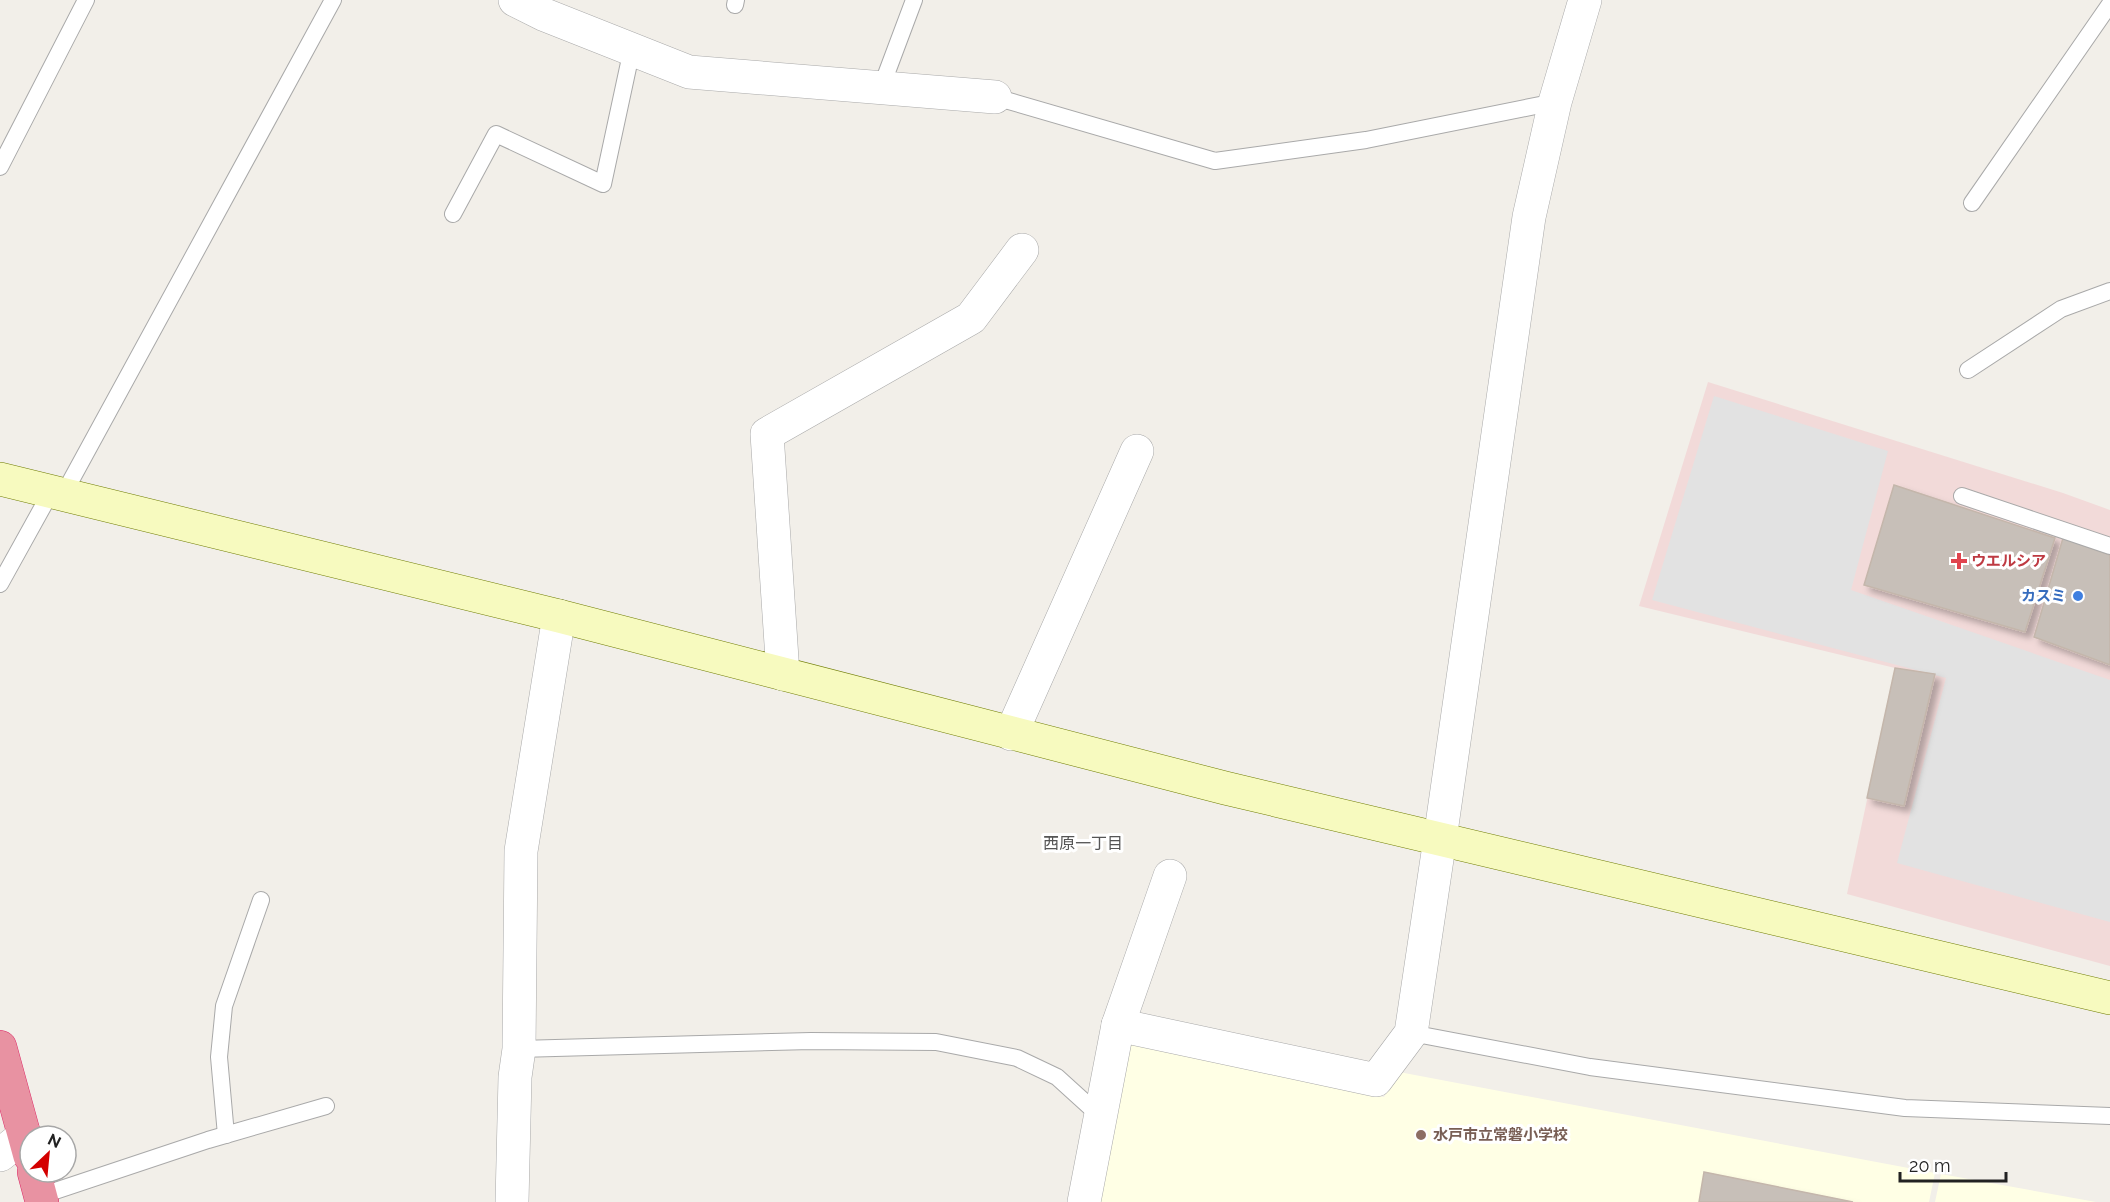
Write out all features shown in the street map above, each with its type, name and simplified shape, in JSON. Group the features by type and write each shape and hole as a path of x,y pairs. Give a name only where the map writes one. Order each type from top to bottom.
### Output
{"highway":[{"path":"0,1047 18,1149"}],"street":[{"path":"515,0 548,8 632,49 689,72 995,97"},
{"path":"1118,1025 1376,1080 1411,1033 1529,217 1556,102 1585,0"},
{"path":"783,674 767,434 971,318 1022,250"},
{"path":"1011,734 1137,451"},
{"path":"0,479 559,616 1225,788 2110,998"},
{"path":"512,1202 515,1077 519,1049 521,851 559,616"},
{"path":"1084,1202 1118,1025 1170,876"}],"lane":[{"path":"0,167 86,0"},
{"path":"0,584 57,494 333,0"},
{"path":"881,88 914,0"},
{"path":"1972,203 2110,4"},
{"path":"453,214 496,134 603,184 632,49"},
{"path":"995,97 1215,161 1366,140 1556,102"},
{"path":"1968,370 2061,309 2110,291"},
{"path":"1962,496 2110,546"},
{"path":"226,1135 219,1057 224,1006 261,900"},
{"path":"1411,1033 1590,1067 1905,1108 2110,1116"},
{"path":"519,1049 811,1041 936,1042 1017,1058 1057,1077 1100,1116"},
{"path":"39,1190 326,1106"}],"shaded area":[{"path":"1708,382 2063,493 2110,510 2110,966 1847,894 1895,668 1639,606"},
{"path":"1714,396 1888,451 1851,590 2110,680 2110,922 1897,863 1946,678 1652,600"},
{"name":"水戸市立常磐小学校","path":"1125,1043 1384,1097 1399,1072 1935,1173 1929,1202 1096,1202"},
{"path":"1941,1174 2096,1202 1935,1202"}],"building":[{"name":"ウエルシア","path":"1894,485 2055,538 2025,632 1864,585"},
{"name":"カスミ","path":"2063,538 2110,555 2110,665 2034,637"},
{"path":"1895,668 1935,674 1904,806 1867,798"},
{"path":"1704,1172 1853,1202 1699,1202"}],"place":[{"name":"ウエルシア","path":"1959,561"},
{"name":"カスミ","path":"2078,596"},
{"name":"水戸市立常磐小学校","path":"1421,1135"}],"district":[{"name":"西原一丁目","path":"1083,843"}]}
